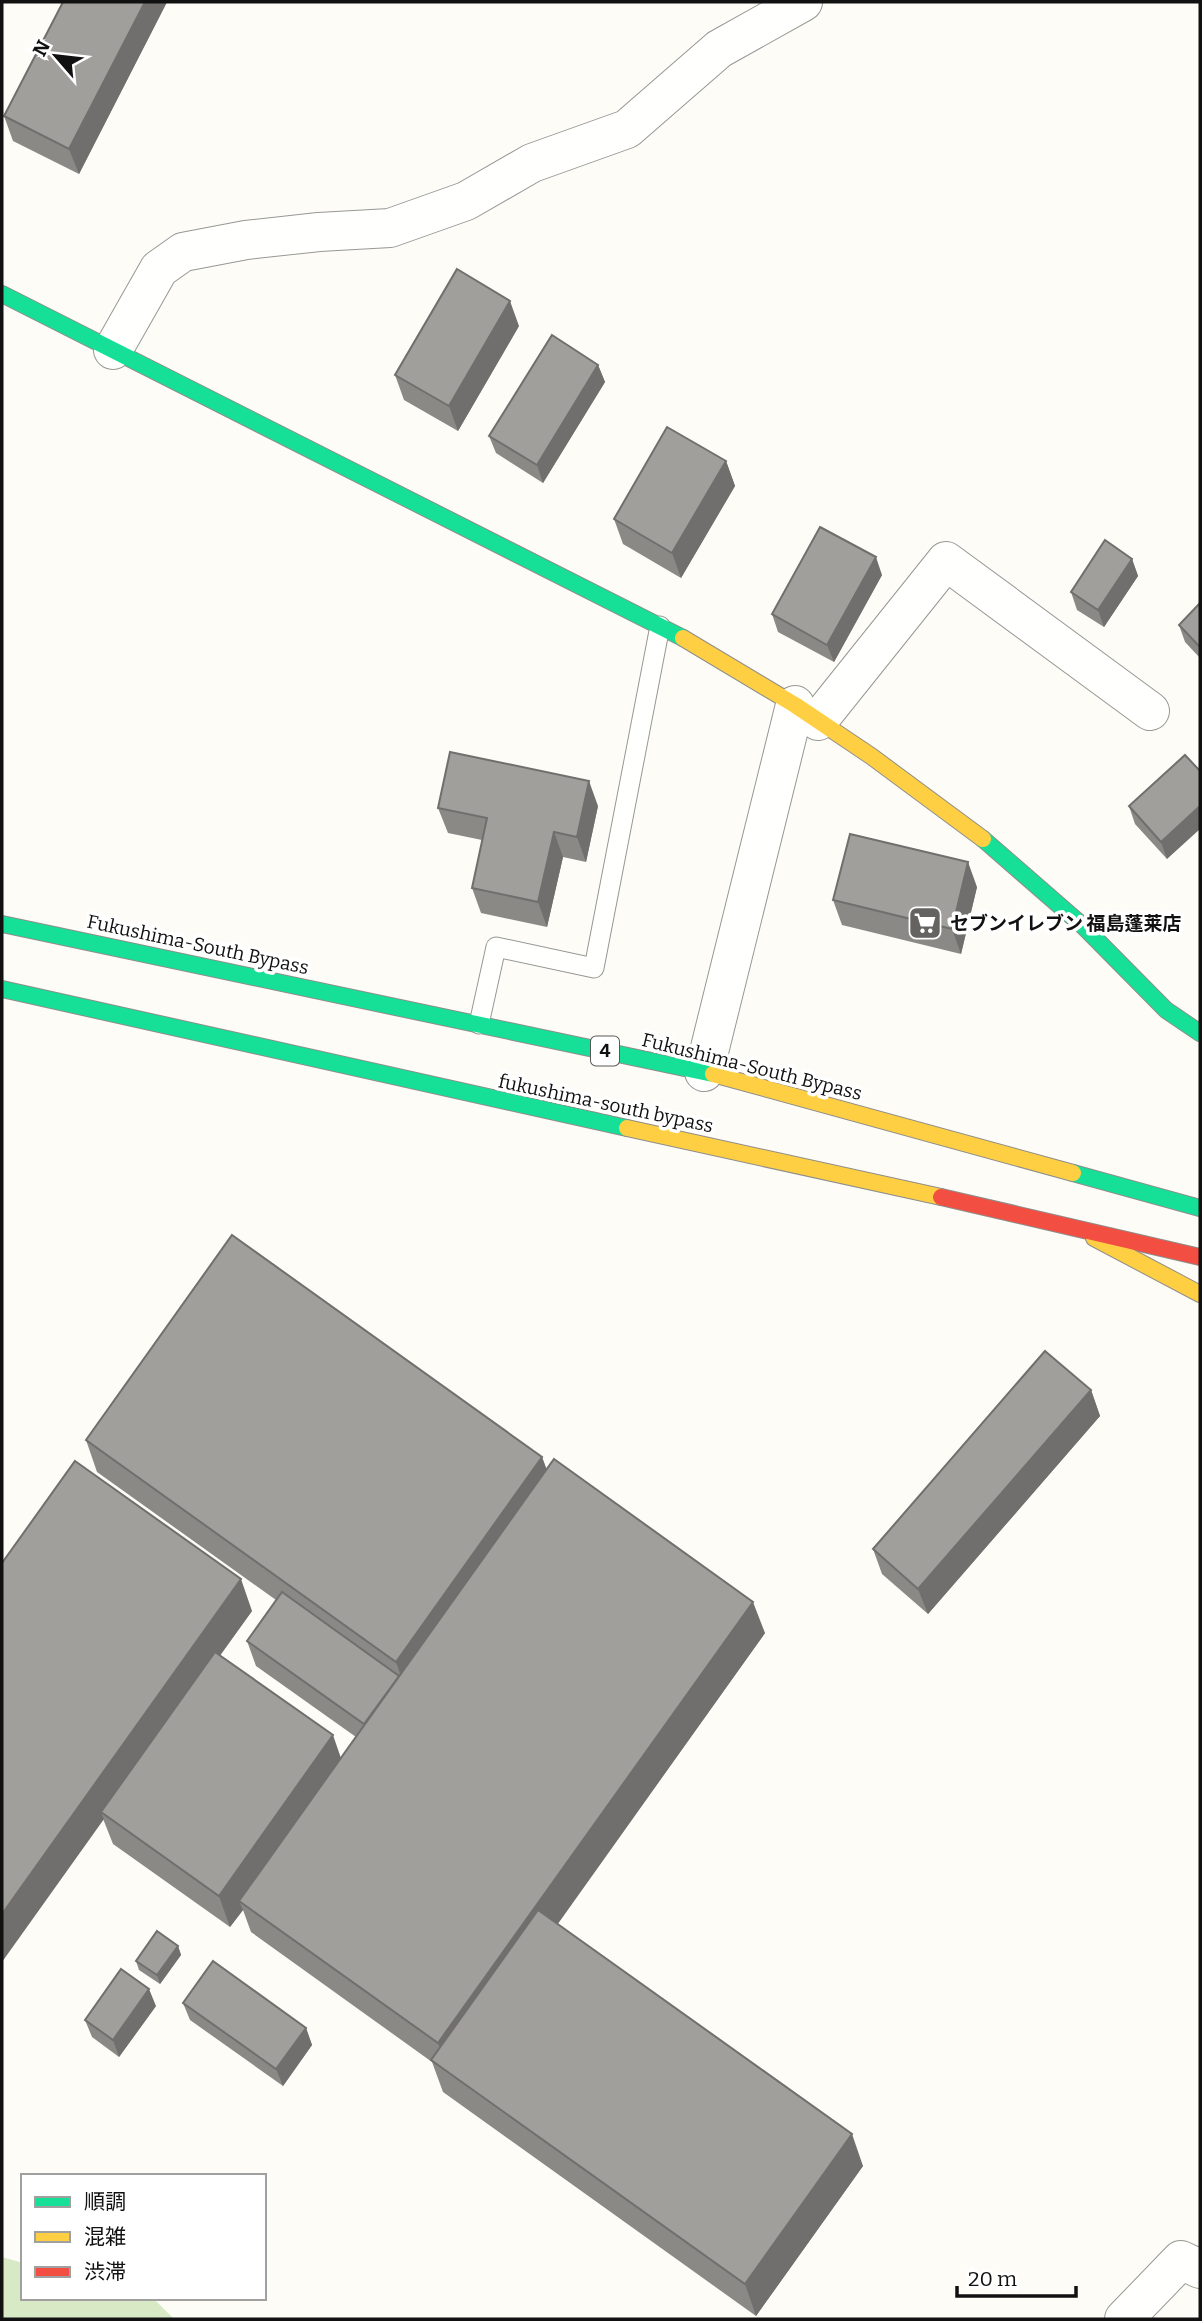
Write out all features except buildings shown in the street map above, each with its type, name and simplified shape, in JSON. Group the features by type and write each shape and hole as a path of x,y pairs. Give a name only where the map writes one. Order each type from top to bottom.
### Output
{"main road":[{"path":"2,294 695,644 806,713 980,837 1083,926 1166,1010 1200,1033"},
{"name":"Fukushima-South Bypass","path":"2,923 704,1072 1200,1208"},
{"name":"fukushima-south bypass","path":"2,989 1200,1257"},
{"path":"1071,1226 1200,1294"}],"street":[{"path":"113,350 159,269 183,252 246,240 390,228 466,201 532,163 627,129 719,49 803,2"},
{"path":"704,1072 806,713 946,561 1150,711"},
{"path":"1124,2319 1181,2260 1200,2269"}],"lane":[{"path":"479,1024 496,947 594,968 660,626"}],"green space":[{"path":"2,2257 21,2262 21,2300 155,2300 174,2319 2,2319"}],"traffic: fast":[{"path":"2,294 683,638"},
{"path":"983,839 1083,926 1166,1010 1200,1033"},
{"path":"2,924 713,1074"},
{"path":"2,989 627,1128"},
{"path":"1073,1173 1200,1208"}],"traffic: slow":[{"path":"683,638 795,705 871,756 983,839"},
{"path":"713,1074 1073,1173"},
{"path":"627,1128 941,1197"},
{"path":"1094,1238 1200,1294"}],"traffic: jam":[{"path":"941,1197 1200,1257"}],"place":[{"name":"セブンイレブン 福島蓬莱店","path":"925,923"}]}
